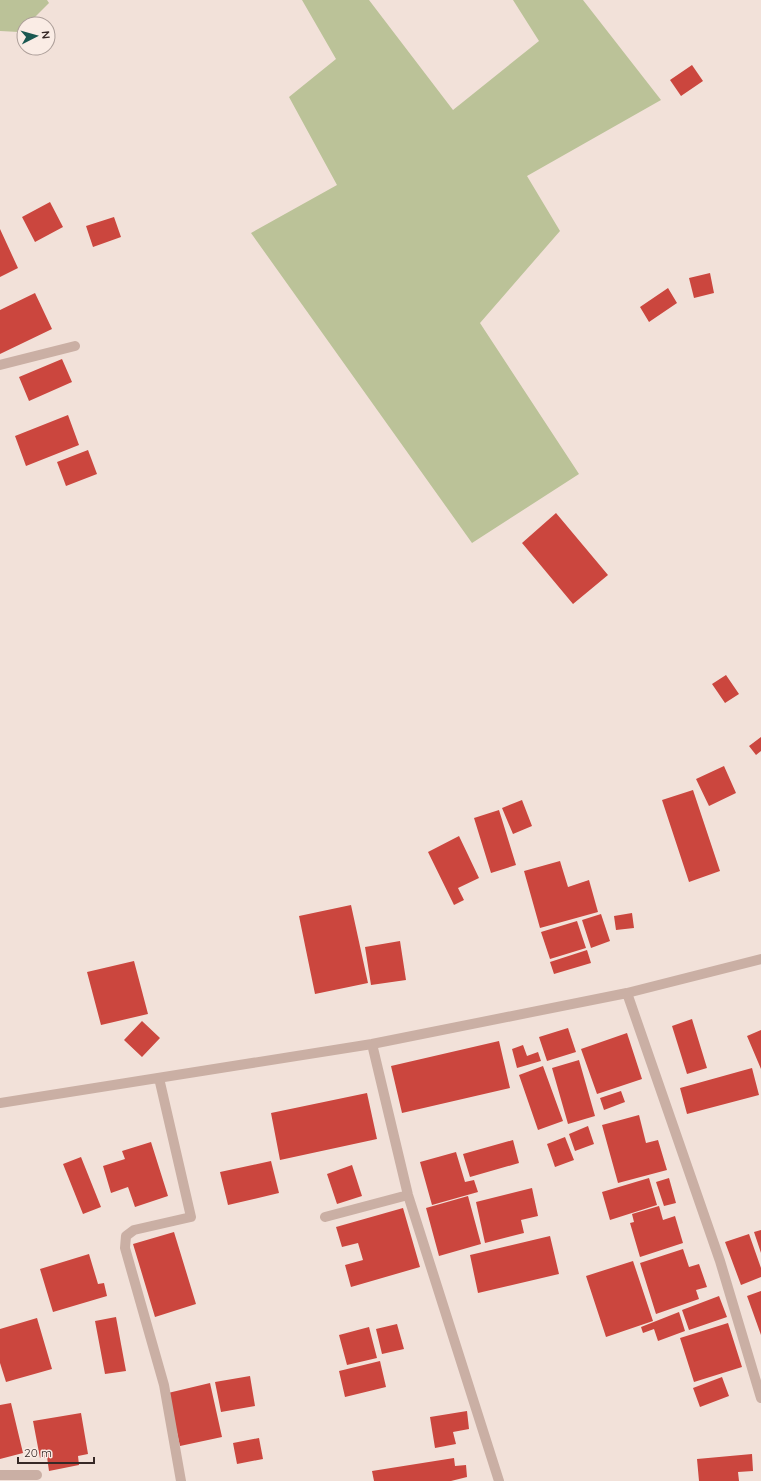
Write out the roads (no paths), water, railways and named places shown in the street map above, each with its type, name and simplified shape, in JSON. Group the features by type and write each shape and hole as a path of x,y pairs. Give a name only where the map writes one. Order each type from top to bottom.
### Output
{"street":[{"path":"0,365 75,346"},
{"path":"0,1104 372,1044 627,993 761,959"},
{"path":"627,993 720,1261 761,1398"},
{"path":"372,1044 408,1195 499,1481"},
{"path":"159,1078 191,1217 134,1230 126,1236 125,1248 164,1385 182,1481"},
{"path":"325,1217 408,1195"},
{"path":"0,1475 37,1475"}]}
